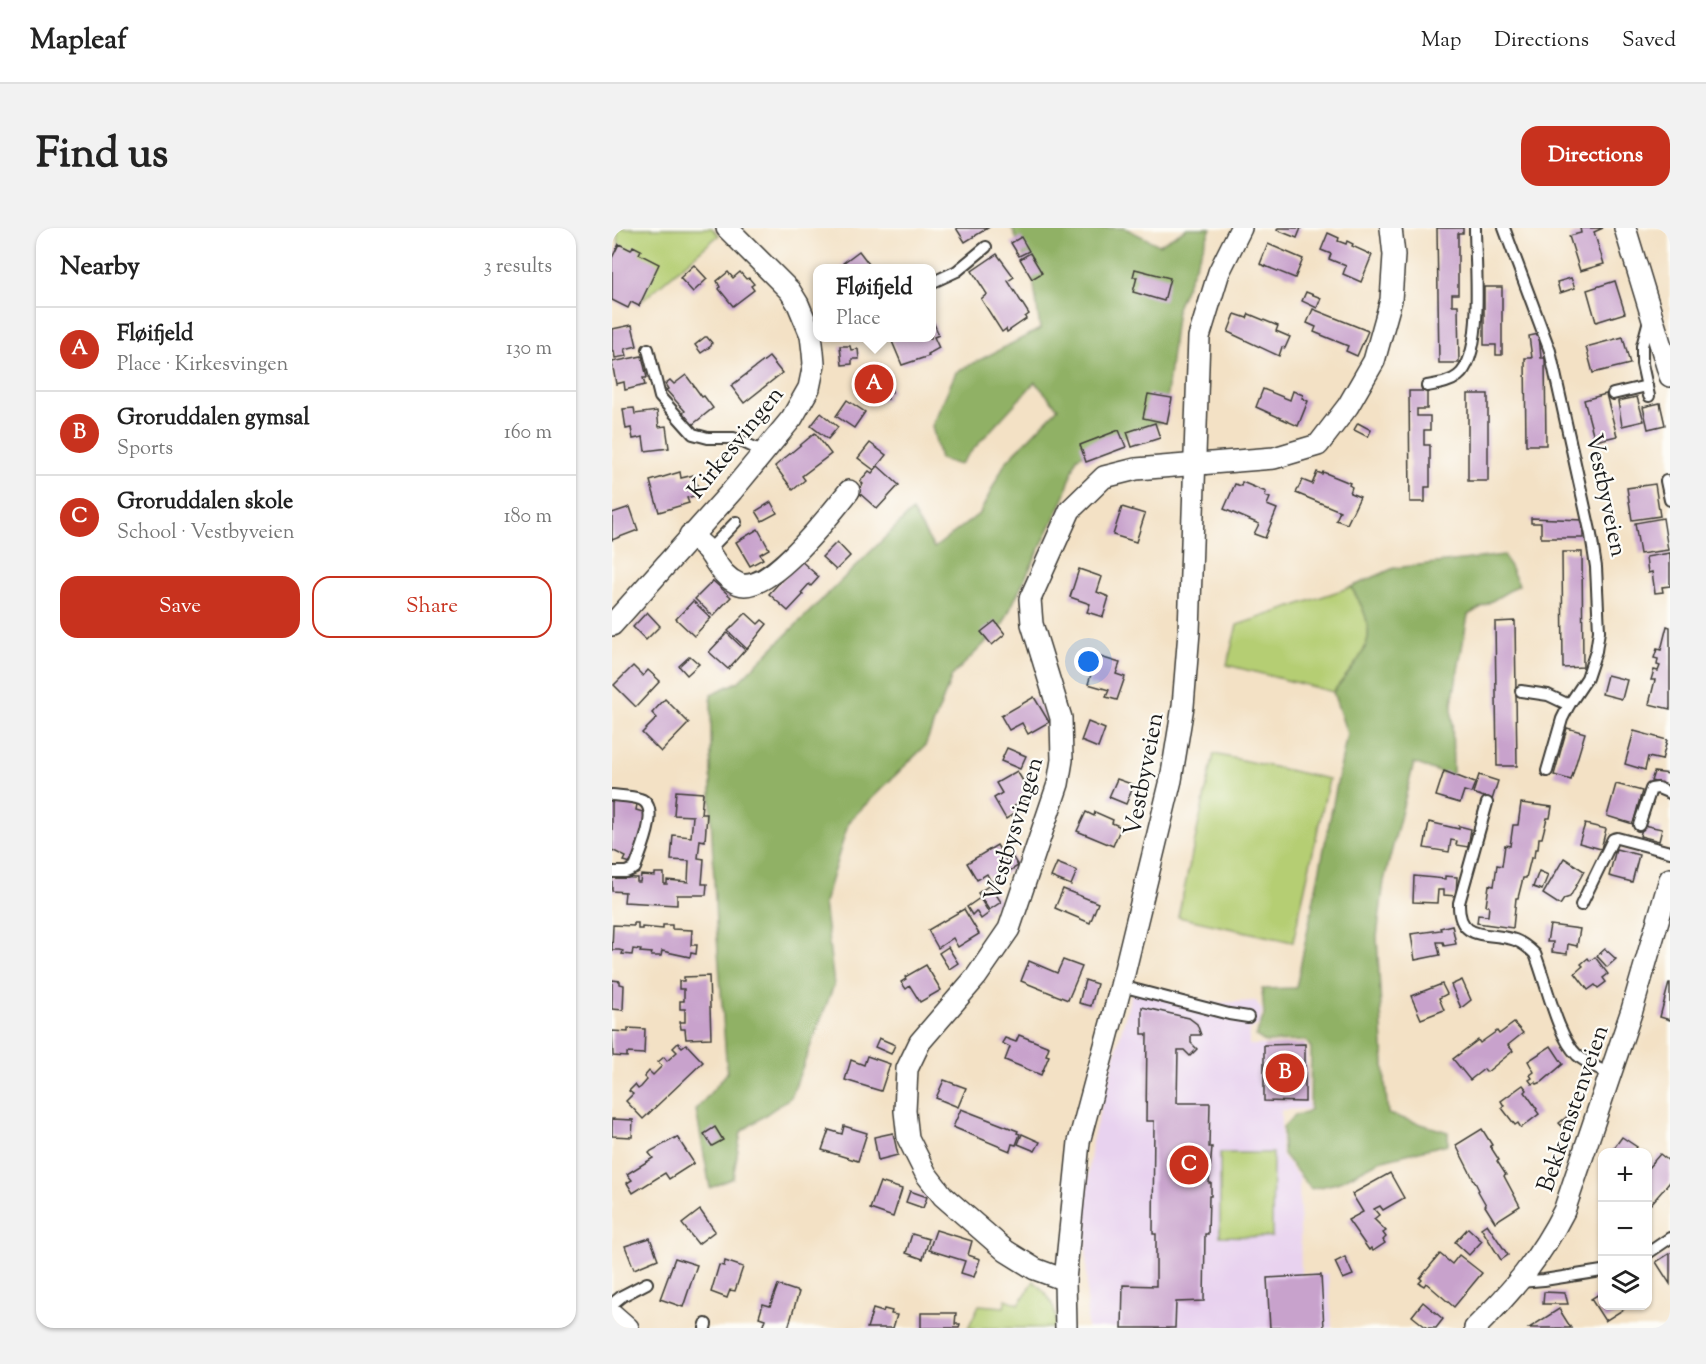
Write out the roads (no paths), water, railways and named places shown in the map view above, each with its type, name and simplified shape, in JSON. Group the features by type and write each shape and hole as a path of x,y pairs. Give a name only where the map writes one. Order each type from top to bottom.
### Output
{"street":[{"name":"Kirkesvingen","path":"727,228 790,291 813,332"},
{"name":"Vestbyveien","path":"1066,1328 1065,1280 1079,1142 1121,986 1171,780 1183,706 1189,632 1198,336 1219,272 1241,228"},
{"name":"Vestbysvingen","path":"1065,1280 1035,1269 1006,1251 943,1196 926,1174 908,1138 905,1111 907,1069 920,1042 976,977 1009,929 1058,784 1062,760 1061,718 1032,624 1030,599 1070,510 1104,477 1136,469 1274,458 1318,445 1348,406 1374,361 1391,300 1394,255 1391,228"},
{"path":"1625,228 1670,376"},
{"name":"Kirkesvingen","path":"612,625 792,418 808,388 814,364 814,342"},
{"name":"Kirkesvingen","path":"690,535 708,551 725,576 744,585 777,569 796,554 849,491"},
{"name":"Bekkenstenveien","path":"1475,1328 1520,1281 1548,1242 1564,1211 1648,959 1670,879"},
{"path":"612,1314 628,1328"}],"lane":[{"path":"1427,386 1448,382 1459,376 1468,364 1476,322 1475,228"},
{"name":"Vestbyveien","path":"1504,228 1550,351 1596,567 1599,631 1596,651 1587,678 1569,705 1557,732 1547,771"},
{"path":"936,281 957,271 986,247"},
{"path":"1613,394 1648,391 1642,363 1642,346 1651,312"},
{"path":"648,349 660,397 693,434 708,438 734,438 764,452"},
{"path":"1666,481 1670,500"},
{"path":"708,551 736,522"},
{"path":"1521,691 1548,695 1569,705"},
{"path":"1639,825 1651,789 1658,788 1670,794"},
{"path":"612,795 642,799 650,807 651,819 635,868 626,872 612,872"},
{"path":"1487,803 1459,903 1459,915 1467,928 1475,933 1515,940 1535,954 1558,1019 1575,1053 1588,1064 1610,1074"},
{"path":"1581,905 1613,839 1670,852"},
{"path":"1121,986 1228,1014 1248,1017"},
{"path":"1652,1250 1670,1238"},
{"path":"1520,1281 1544,1280 1598,1272"},
{"path":"612,1304 647,1283"}],"place":[{"name":"Fløifjeld","path":"874,384"},
{"name":"Groruddalen gymsal","path":"1285,1073"},
{"name":"Groruddalen skole","path":"1189,1165"}]}
